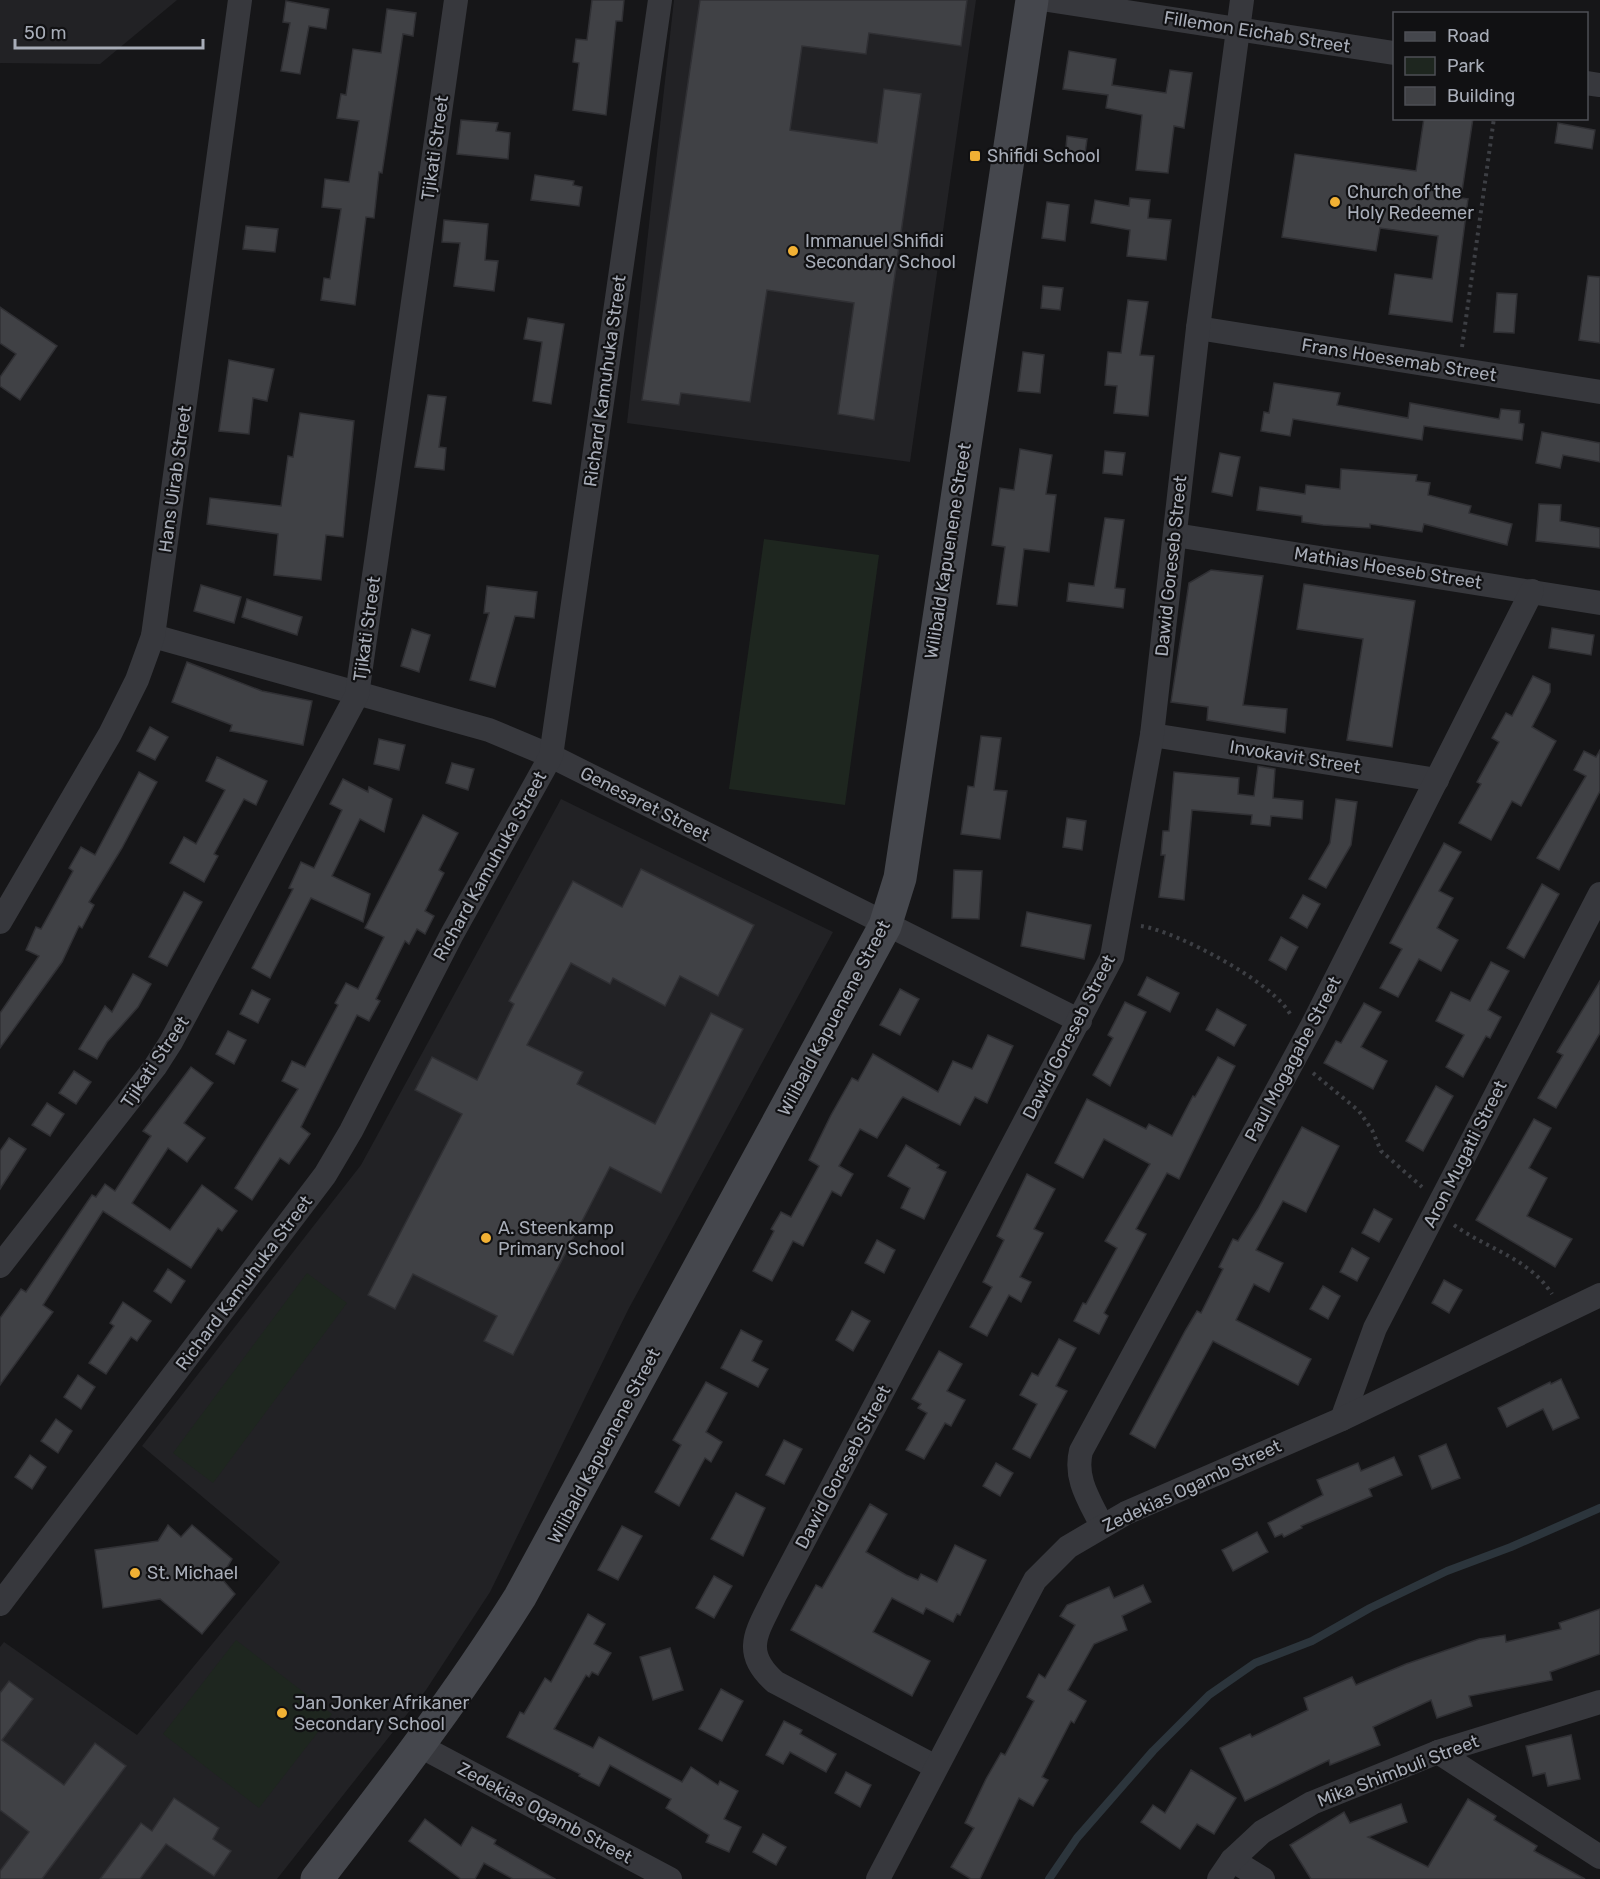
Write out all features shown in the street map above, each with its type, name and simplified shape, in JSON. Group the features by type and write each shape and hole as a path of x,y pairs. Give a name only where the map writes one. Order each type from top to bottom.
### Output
{"street":[{"name":"Hans Uirab Street","path":"0,922 110,734 137,680 153,636 240,0"},
{"name":"Tjikati Street","path":"0,1266 155,1067 171,1042 357,695 456,0"},
{"name":"Richard Kamuhuka Street","path":"0,1604 329,1168 451,936 551,756 660,0"},
{"name":"Wilibald Kapuenene Street","path":"316,1879 420,1746 482,1658 551,1544 885,926 900,878 1032,0"},
{"name":"Fillemon Eichab Street","path":"1048,0 1393,53"},
{"name":"Dawid Goreseb Street","path":"936,1767 775,1682 755,1659 754,1645 760,1626 775,1595 1112,957 1152,735 1198,328 1242,0"},
{"name":"Frans Hoesemab Street","path":"1198,328 1600,392"},
{"name":"Mathias Hoeseb Street","path":"1175,535 1600,603"},
{"name":"Paul Mogagabe Street","path":"1102,1526 1077,1468 1081,1451 1300,1049 1532,591"},
{"name":"Genesaret Street","path":"153,636 357,695 489,730 551,756 885,926 1080,1021"},
{"name":"Invokavit Street","path":"1152,735 1437,780"},
{"name":"Aron Mugatli Street","path":"1342,1419 1375,1328 1600,894"},
{"name":"Zedekias Ogamb Street","path":"878,1879 1035,1580 1056,1557 1126,1513 1342,1419 1600,1294"},
{"name":"Mika Shimbuli Street","path":"1226,1869 1277,1821 1312,1803 1438,1752 1600,1702"},
{"name":"Zedekias Ogamb Street","path":"420,1746 670,1879"},
{"path":"1438,1752 1600,1857"},
{"path":"1226,1869 1263,1879"}],"path":[{"path":"1459,370 1494,120"},
{"path":"1118,923 1151,927 1231,965 1264,986 1286,1005 1294,1024 1300,1049 1314,1073 1359,1111 1372,1130 1381,1151 1403,1172 1420,1184 1453,1224 1473,1239 1527,1265 1550,1291 1562,1313"}],"shaded area":[{"path":"0,0 177,0 100,64 0,63"},
{"name":"Immanuel Shifidi Secondary School","path":"674,0 976,0 910,462 627,423"},
{"name":"A. Steenkamp Primary School","path":"561,799 833,932 628,1310 490,1592 426,1690 277,1879 0,1879 0,1647 4,1642 137,1735 280,1562 142,1446 361,1165"}],"green space":[{"path":"764,539 879,555 845,805 729,789"},
{"path":"307,1273 347,1303 213,1483 173,1453"},
{"path":"236,1640 332,1714 259,1808 163,1734"}],"building":[{"path":"592,0 624,0 622,21 616,21 606,115 573,110 579,63 573,62 576,39 587,40"},
{"path":"700,0 967,0 961,46 869,33 866,54 802,46 790,130 877,143 884,89 921,94 874,420 838,414 854,303 767,290 750,402 681,393 679,405 642,400"},
{"path":"286,1 329,9 326,29 309,26 300,74 281,71 290,23 283,22"},
{"path":"387,9 416,13 413,36 403,34 382,173 379,172 374,218 366,217 355,305 321,300 324,278 330,279 341,209 322,207 325,179 349,182 359,121 337,118 341,94 346,95 353,49 381,53"},
{"path":"1069,51 1116,59 1112,85 1166,93 1170,70 1192,73 1184,128 1174,126 1168,173 1136,170 1142,115 1106,108 1108,95 1063,89"},
{"path":"461,120 498,123 496,131 510,133 508,159 457,154"},
{"path":"1424,120 1473,120 1461,198 1468,199 1452,322 1389,314 1395,274 1432,279 1438,236 1380,228 1376,251 1282,237 1295,154 1416,171"},
{"path":"1558,123 1595,130 1592,149 1555,143"},
{"path":"1067,136 1087,139 1084,161 1065,159"},
{"path":"535,175 574,181 573,185 582,187 579,206 531,200"},
{"path":"1130,198 1150,200 1148,218 1171,220 1166,260 1127,256 1130,230 1091,223 1095,200 1129,206"},
{"path":"1047,202 1069,205 1065,241 1042,238"},
{"path":"444,220 488,224 485,260 498,261 494,291 454,286 460,243 442,242"},
{"path":"246,226 278,229 275,252 243,249"},
{"path":"1588,276 1600,277 1600,343 1579,340"},
{"path":"1043,286 1063,288 1060,310 1041,308"},
{"path":"1497,293 1517,294 1514,333 1494,332"},
{"path":"1128,300 1148,302 1140,355 1154,356 1148,416 1114,413 1117,386 1105,385 1108,352 1121,353"},
{"path":"0,307 57,346 20,400 0,386 0,377 16,354 0,343"},
{"path":"528,318 564,324 551,404 533,401 542,342 524,339"},
{"path":"1023,352 1044,355 1040,393 1018,391"},
{"path":"229,360 274,369 267,401 253,398 249,434 219,431"},
{"path":"1274,383 1340,393 1337,405 1408,418 1410,403 1499,419 1501,409 1520,411 1519,423 1524,424 1522,440 1424,426 1422,440 1293,419 1290,436 1261,431 1264,412 1269,413"},
{"path":"428,395 446,397 439,447 446,448 444,470 415,467"},
{"path":"300,413 354,421 343,537 326,535 321,580 274,575 278,534 207,524 210,498 281,506 288,456 293,457"},
{"path":"1542,432 1600,443 1600,462 1563,455 1560,468 1536,463"},
{"path":"1020,449 1052,455 1046,494 1056,495 1049,552 1024,549 1017,606 997,604 1005,547 992,545 1000,488 1014,490"},
{"path":"1105,451 1125,453 1122,475 1103,473"},
{"path":"1220,453 1240,457 1232,496 1212,492"},
{"path":"1341,469 1417,475 1416,481 1430,483 1428,495 1471,506 1469,513 1512,524 1507,545 1424,524 1422,532 1370,524 1370,528 1323,525 1302,522 1302,516 1257,510 1260,487 1305,494 1306,485 1340,489"},
{"path":"1539,504 1561,505 1560,521 1600,528 1600,548 1536,541"},
{"path":"1105,518 1124,520 1115,588 1125,589 1123,608 1067,601 1069,583 1094,586"},
{"path":"1211,570 1263,576 1243,705 1287,709 1285,733 1207,720 1208,707 1171,702 1189,583"},
{"path":"1304,584 1415,601 1392,747 1347,740 1363,639 1297,629"},
{"path":"201,585 241,597 234,623 194,611"},
{"path":"487,586 537,592 534,618 515,616 495,687 470,680 489,613 484,613"},
{"path":"247,599 302,617 297,635 242,617"},
{"path":"1552,628 1594,635 1591,655 1549,648"},
{"path":"412,629 430,635 419,672 401,666"},
{"path":"187,662 262,691 312,701 303,745 230,731 232,725 172,702"},
{"path":"1533,676 1550,684 1550,692 1532,727 1556,741 1521,806 1512,801 1491,840 1459,823 1481,784 1477,782 1499,742 1492,738 1506,713 1512,716"},
{"path":"150,727 168,737 155,760 137,751"},
{"path":"981,736 1001,738 994,790 1007,791 1000,839 961,834 968,786 974,787"},
{"path":"379,739 405,745 399,770 374,764"},
{"path":"1600,750 1600,791 1559,870 1537,858 1586,776 1574,770 1584,751 1596,757"},
{"path":"217,757 267,781 256,805 244,799 214,854 218,856 204,882 170,863 184,837 196,844 225,790 206,781"},
{"path":"452,763 474,769 468,790 446,783"},
{"path":"1258,766 1275,769 1273,798 1303,801 1302,819 1271,816 1270,826 1251,824 1252,815 1192,810 1184,900 1159,897 1165,855 1161,855 1163,831 1169,831 1174,772 1239,778 1238,794 1254,796"},
{"path":"139,772 157,782 122,848 89,902 94,905 82,928 79,926 62,962 0,1048 0,1013 39,956 26,950 36,927 41,929 73,871 69,868 81,847 95,855"},
{"path":"343,779 368,792 369,787 392,799 384,832 360,819 332,876 370,894 363,922 311,898 270,978 252,968 293,889 289,888 301,862 314,868 342,810 330,804"},
{"path":"1336,799 1357,802 1351,845 1326,888 1309,879 1330,843"},
{"path":"423,815 458,833 439,870 444,873 425,911 434,916 425,934 417,929 409,944 405,941 376,999 380,1001 369,1021 357,1015 301,1127 310,1134 289,1164 280,1158 252,1200 235,1188 298,1089 282,1081 292,1061 305,1067 338,1005 335,1003 346,983 358,989 384,937 365,928"},
{"path":"1067,818 1086,821 1082,850 1063,847"},
{"path":"1444,843 1461,852 1439,891 1453,898 1437,928 1458,940 1441,971 1419,959 1398,997 1380,988 1402,949 1390,943"},
{"path":"641,869 754,925 718,996 680,976 665,1006 613,978 610,984 571,963 527,1045 583,1072 577,1084 655,1124 711,1013 743,1029 661,1193 610,1167 513,1355 484,1341 497,1316 413,1274 395,1309 368,1295 462,1114 415,1090 432,1057 477,1080 514,1004 509,1001 573,881 622,907"},
{"path":"954,870 982,871 979,919 952,918"},
{"path":"1542,884 1559,894 1524,958 1507,948"},
{"path":"184,892 202,902 167,966 149,957"},
{"path":"1303,895 1320,904 1307,928 1290,918"},
{"path":"1027,912 1091,925 1084,959 1021,946"},
{"path":"1281,937 1298,947 1286,970 1269,960"},
{"path":"1491,962 1509,971 1488,1010 1501,1017 1490,1038 1486,1036 1463,1077 1446,1067 1464,1035 1436,1021 1451,992 1470,1001"},
{"path":"133,974 151,984 138,1007 107,1042 97,1059 79,1049 105,1006 112,1012"},
{"path":"1147,977 1179,993 1170,1012 1138,995"},
{"path":"1600,981 1600,1033 1556,1108 1538,1098 1563,1055 1557,1052"},
{"path":"900,989 919,999 900,1035 880,1025"},
{"path":"252,990 270,999 258,1023 240,1014"},
{"path":"1125,1002 1146,1012 1110,1086 1093,1075 1113,1038 1108,1035"},
{"path":"1364,1003 1381,1012 1361,1047 1387,1061 1373,1089 1324,1063 1336,1041 1341,1043"},
{"path":"1217,1009 1246,1025 1234,1046 1206,1030"},
{"path":"228,1031 246,1040 234,1064 216,1054"},
{"path":"988,1035 1013,1046 987,1103 975,1097 960,1125 903,1097 877,1138 860,1129 839,1166 853,1174 841,1196 832,1191 803,1246 793,1241 772,1281 753,1271 774,1231 771,1229 781,1212 791,1217 819,1166 809,1160 831,1115 852,1078 858,1081 873,1054 938,1092 953,1061 972,1069"},
{"path":"1218,1057 1235,1066 1179,1179 1167,1173 1136,1229 1146,1234 1104,1313 1108,1316 1099,1334 1074,1321 1117,1248 1105,1241 1150,1164 1104,1139 1083,1178 1055,1163 1087,1099 1146,1129 1149,1124 1172,1136 1193,1096 1195,1097"},
{"path":"191,1067 213,1083 184,1123 205,1138 187,1162 168,1148 132,1203 170,1230 202,1185 237,1211 222,1231 218,1228 191,1268 103,1211 43,1305 53,1312 0,1385 0,1318 21,1289 26,1292 92,1195 96,1197 105,1184 115,1191 151,1136 143,1131"},
{"path":"74,1071 91,1082 76,1104 59,1093"},
{"path":"1436,1086 1453,1096 1423,1151 1406,1141"},
{"path":"47,1103 64,1114 50,1136 32,1125"},
{"path":"1534,1119 1551,1128 1529,1168 1547,1178 1527,1216 1572,1239 1555,1267 1476,1220"},
{"path":"1302,1127 1339,1146 1306,1212 1283,1201 1256,1250 1283,1263 1269,1292 1254,1284 1236,1320 1311,1359 1298,1385 1213,1341 1155,1448 1130,1434 1185,1331 1197,1311 1201,1313 1223,1269 1219,1267 1233,1239 1238,1241 1258,1209"},
{"path":"9,1138 26,1149 0,1189 0,1151"},
{"path":"906,1145 939,1165 937,1168 946,1172 924,1219 901,1208 910,1188 888,1176"},
{"path":"1027,1174 1055,1189 1034,1229 1043,1233 1020,1277 1031,1282 1021,1302 1009,1295 987,1336 970,1327 992,1287 983,1282 1004,1240 997,1236"},
{"path":"1374,1209 1392,1219 1379,1242 1362,1233"},
{"path":"877,1240 895,1250 884,1273 865,1263"},
{"path":"1352,1248 1369,1258 1357,1281 1340,1272"},
{"path":"168,1269 185,1281 171,1303 154,1291"},
{"path":"1444,1280 1462,1290 1449,1313 1432,1303"},
{"path":"1323,1286 1340,1296 1328,1319 1310,1309"},
{"path":"123,1302 151,1321 137,1341 131,1337 106,1374 89,1363 114,1326 110,1323"},
{"path":"852,1311 870,1321 853,1351 836,1340"},
{"path":"741,1330 762,1341 752,1361 768,1369 758,1387 721,1368"},
{"path":"1059,1339 1076,1348 1056,1386 1067,1391 1030,1458 1013,1449 1037,1404 1020,1395 1032,1373 1038,1376"},
{"path":"939,1351 962,1364 947,1391 965,1400 951,1426 945,1423 924,1459 906,1450 927,1413 918,1408 921,1404 912,1399"},
{"path":"78,1375 95,1387 81,1409 64,1397"},
{"path":"1561,1379 1579,1418 1553,1430 1543,1409 1507,1427 1498,1408 1550,1382 1551,1384"},
{"path":"706,1382 727,1393 706,1432 722,1442 711,1462 705,1458 679,1506 655,1492 681,1445 673,1440"},
{"path":"56,1419 72,1431 58,1453 41,1441"},
{"path":"784,1440 802,1449 784,1484 766,1475"},
{"path":"1446,1444 1460,1478 1432,1489 1419,1456"},
{"path":"30,1455 46,1467 32,1489 15,1477"},
{"path":"1394,1457 1402,1475 1369,1489 1372,1496 1301,1526 1302,1528 1284,1537 1282,1534 1275,1537 1268,1523 1323,1495 1317,1480 1358,1463 1361,1471"},
{"path":"996,1463 1013,1473 1000,1496 983,1486"},
{"path":"736,1493 765,1508 743,1556 711,1539"},
{"path":"870,1504 887,1514 866,1552 906,1575 918,1580 921,1574 937,1582 955,1545 986,1560 960,1615 957,1614 953,1622 926,1608 923,1614 892,1598 873,1632 930,1661 912,1696 791,1630 816,1585 822,1588"},
{"path":"168,1525 181,1537 192,1525 232,1559 221,1578 235,1594 202,1634 160,1599 103,1608 95,1550 158,1541"},
{"path":"622,1526 642,1536 618,1580 598,1570"},
{"path":"1257,1532 1268,1552 1233,1571 1222,1550"},
{"path":"714,1576 732,1586 714,1618 696,1608"},
{"path":"1143,1585 1151,1602 1122,1616 1127,1630 1094,1644 1068,1690 1086,1701 1074,1723 1071,1721 1042,1777 1048,1780 1033,1806 1019,1798 980,1879 971,1879 951,1867 974,1828 965,1823 986,1779 1001,1753 1005,1755 1034,1701 1027,1697 1039,1674 1045,1678 1075,1625 1060,1616 1067,1605 1109,1587 1114,1598"},
{"path":"1600,1609 1600,1654 1550,1672 1552,1680 1469,1696 1472,1706 1437,1718 1431,1700 1373,1727 1380,1745 1330,1765 1329,1760 1245,1801 1220,1748 1250,1734 1252,1737 1308,1710 1304,1698 1352,1677 1356,1685 1406,1664 1479,1639 1505,1635 1506,1642 1561,1629 1559,1623"},
{"path":"588,1614 605,1624 594,1644 611,1653 598,1675 592,1672 589,1677 586,1675 554,1729 593,1748 599,1737 682,1782 691,1767 718,1785 720,1781 738,1791 724,1819 741,1827 729,1852 706,1842 709,1835 666,1808 671,1799 610,1765 599,1786 507,1737 520,1712 524,1714 545,1678 551,1682"},
{"path":"670,1648 683,1690 653,1700 640,1657"},
{"path":"9,1681 33,1699 2,1740 64,1785 95,1743 126,1766 42,1879 0,1879 0,1871 29,1832 0,1810 0,1693"},
{"path":"721,1689 743,1701 722,1741 699,1729"},
{"path":"784,1721 802,1730 800,1734 836,1754 826,1772 790,1752 783,1764 766,1755"},
{"path":"1571,1735 1580,1779 1548,1786 1545,1773 1533,1776 1526,1746"},
{"path":"1191,1770 1236,1798 1214,1834 1197,1824 1180,1849 1141,1822 1153,1805 1165,1813"},
{"path":"846,1772 871,1785 860,1807 835,1793"},
{"path":"174,1798 219,1828 213,1839 231,1851 214,1876 166,1844 140,1879 100,1879 141,1823 152,1831"},
{"path":"1468,1799 1496,1816 1494,1820 1537,1846 1534,1851 1585,1879 1311,1879 1290,1845 1344,1812 1350,1823 1401,1804 1407,1822 1368,1837 1428,1867"},
{"path":"425,1819 461,1846 472,1827 496,1840 494,1844 555,1879 513,1879 484,1863 475,1879 461,1879 409,1841"},
{"path":"763,1834 786,1847 776,1865 753,1852"}],"waterway":[{"path":"1049,1879 1077,1838 1153,1751 1209,1695 1255,1663 1312,1641 1370,1608 1447,1571 1511,1547 1600,1508"}],"place":[{"name":"Shifidi School","path":"975,156"},
{"name":"Church of the Holy Redeemer","path":"1335,202"},
{"name":"Immanuel Shifidi Secondary School","path":"793,251"},
{"name":"A. Steenkamp Primary School","path":"486,1238"},
{"name":"St. Michael","path":"135,1573"},
{"name":"Jan Jonker Afrikaner Secondary School","path":"282,1713"}]}
